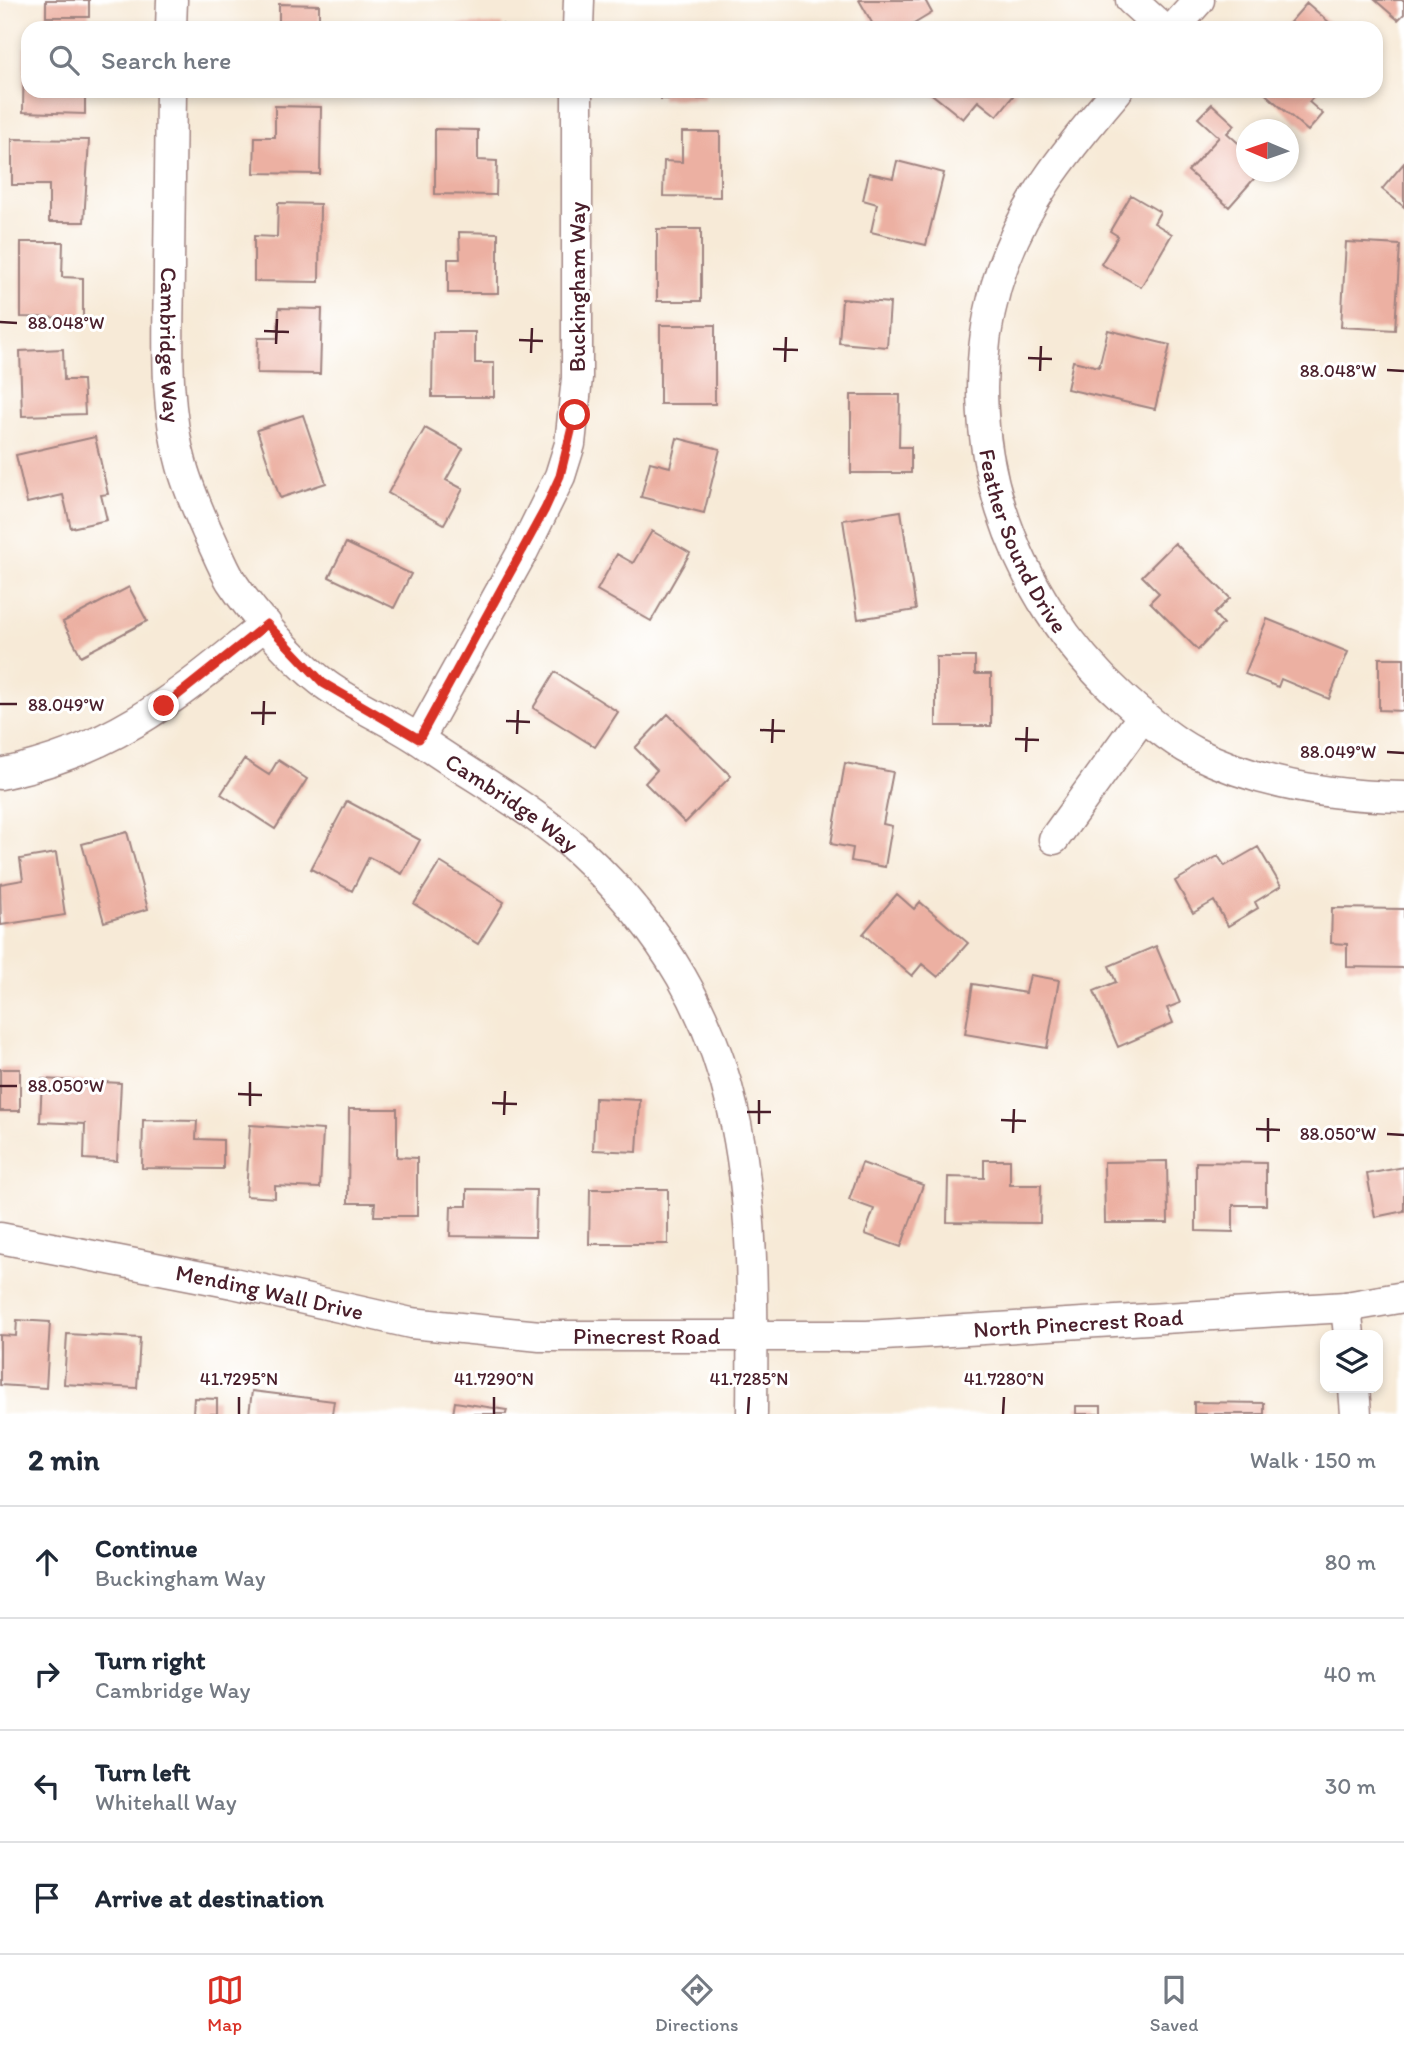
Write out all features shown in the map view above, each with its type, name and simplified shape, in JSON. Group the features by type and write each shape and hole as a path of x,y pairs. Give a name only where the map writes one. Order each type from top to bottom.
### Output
{"street":[{"path":"172,0 172,21"},
{"path":"578,21 579,0"},
{"path":"1130,0 1155,21"},
{"path":"1180,21 1199,0"},
{"name":"Cambridge Way","path":"171,98 169,376 181,464 231,580 267,624 323,683 419,739 477,780 529,811 579,850 624,896 661,943 695,998 715,1044 734,1106 744,1156 750,1203 752,1414"},
{"name":"Buckingham Way","path":"419,739 523,551 560,476 570,444 577,379 577,98"},
{"name":"Feather Sound Drive","path":"1111,98 1056,163 1021,222 996,287 982,360 985,437 997,498 1015,555 1045,610 1089,668 1143,716 1193,752 1298,789 1358,797 1404,797"},
{"path":"0,774 60,759 126,729 164,706 267,624"},
{"path":"1054,839 1143,716"},
{"name":"Mending Wall Drive","path":"0,1238 233,1283 411,1323 540,1336"},
{"name":"North Pinecrest Road","path":"753,1338 1347,1321 1404,1297"},
{"name":"Pinecrest Road","path":"540,1336 753,1338"},
{"path":"1354,1393 1356,1414"}],"building":[{"path":"46,0 89,0 89,17 46,17"},
{"path":"859,0 925,0 932,13 919,21 871,21"},
{"path":"1375,0 1404,0 1404,14 1398,20"},
{"path":"1307,3 1328,21 1291,21"},
{"path":"279,4 319,5 319,21 279,21"},
{"path":"23,98 85,98 85,114 23,112"},
{"path":"661,98 705,98 705,99"},
{"path":"937,98 1011,98 997,116 978,101 963,119"},
{"path":"1270,98 1313,98 1309,102 1323,114 1308,131 1299,123 1299,119 1294,119"},
{"path":"1212,104 1235,125 1227,133 1236,141 1236,182 1251,182 1229,207 1188,171 1219,137 1198,118"},
{"path":"275,106 321,107 320,174 254,173 255,137 275,137"},
{"path":"435,129 478,130 478,160 497,161 496,195 435,194"},
{"path":"682,132 720,132 720,197 663,196 664,161 682,162"},
{"path":"12,139 89,140 84,222 49,222 49,185 12,185"},
{"path":"897,161 944,173 926,245 871,232 877,204 863,200 869,173 893,178"},
{"path":"1404,163 1404,207 1382,189"},
{"path":"1131,195 1160,212 1154,223 1172,234 1141,287 1101,264 1118,236 1110,231"},
{"path":"278,203 320,204 319,282 254,281 254,236 277,237"},
{"path":"657,229 701,229 701,301 657,301"},
{"path":"459,232 498,233 498,293 448,293 448,259 460,259"},
{"path":"21,242 63,242 62,277 83,278 83,318 21,317"},
{"path":"1346,242 1400,245 1395,330 1341,327"},
{"path":"842,299 890,303 887,347 839,343"},
{"path":"279,308 322,309 320,374 257,373 258,338 278,338"},
{"path":"660,325 715,325 715,404 660,404"},
{"path":"1108,330 1170,345 1155,409 1067,389 1073,361 1099,367"},
{"path":"433,332 475,332 475,363 494,363 494,397 432,397"},
{"path":"63,349 64,380 83,380 85,414 22,416 20,351"},
{"path":"851,395 900,395 899,447 911,447 911,473 851,473"},
{"path":"303,415 326,483 280,498 257,430"},
{"path":"425,428 463,449 446,480 463,489 444,524 388,493"},
{"path":"95,437 108,494 101,495 107,520 71,528 63,495 27,503 16,455"},
{"path":"677,438 720,449 704,513 641,497 650,462 670,467"},
{"path":"901,511 916,610 858,619 843,520"},
{"path":"652,531 690,553 651,621 597,590 617,554 633,563"},
{"path":"346,543 411,574 394,608 329,577"},
{"path":"1175,543 1230,598 1214,614 1223,624 1198,650 1150,602 1159,593 1142,576"},
{"path":"129,587 147,621 81,656 63,622"},
{"path":"1267,619 1348,652 1329,699 1281,679 1278,687 1245,674"},
{"path":"936,657 975,657 975,674 991,674 991,726 936,726"},
{"path":"1379,658 1404,658 1404,711 1379,710"},
{"path":"555,672 618,712 595,747 533,708"},
{"path":"668,714 731,776 685,823 645,783 657,770 635,748"},
{"path":"244,759 269,775 278,760 307,779 275,829 221,794"},
{"path":"845,763 893,772 883,824 892,826 885,867 851,861 853,848 831,844"},
{"path":"347,801 420,840 402,874 369,857 352,891 311,869"},
{"path":"127,832 148,909 104,922 82,844"},
{"path":"1258,847 1281,886 1255,902 1258,908 1228,926 1214,901 1193,913 1175,881 1218,856 1225,866"},
{"path":"56,853 65,915 1,925 0,884 23,880 20,859"},
{"path":"440,862 504,902 478,944 414,904"},
{"path":"897,894 914,909 920,902 968,943 938,977 922,964 912,976 863,934"},
{"path":"1332,908 1404,909 1404,968 1347,967 1347,944 1331,943"},
{"path":"1156,946 1180,1003 1167,1008 1173,1023 1118,1047 1094,991 1116,982 1109,966"},
{"path":"1030,975 1059,980 1047,1048 965,1034 973,984 1026,993"},
{"path":"0,1069 20,1069 20,1111 0,1111"},
{"path":"42,1079 121,1083 117,1161 84,1159 85,1124 40,1122"},
{"path":"595,1098 640,1100 637,1152 593,1150"},
{"path":"349,1109 397,1109 397,1157 417,1158 417,1216 374,1216 375,1203 348,1203"},
{"path":"143,1120 197,1121 196,1139 223,1140 223,1169 142,1168"},
{"path":"250,1125 323,1130 320,1188 275,1186 275,1198 246,1196"},
{"path":"984,1160 1010,1160 1010,1185 1041,1185 1040,1223 947,1222 948,1177 984,1178"},
{"path":"1167,1161 1168,1223 1105,1223 1104,1162"},
{"path":"1196,1162 1266,1163 1266,1205 1233,1205 1233,1232 1196,1231"},
{"path":"862,1163 923,1185 901,1247 865,1234 874,1209 849,1200"},
{"path":"1404,1167 1404,1211 1375,1217 1367,1174"},
{"path":"467,1189 536,1190 535,1237 450,1236 451,1206 467,1206"},
{"path":"590,1189 668,1189 668,1244 589,1244"},
{"path":"17,1320 50,1322 46,1388 0,1385 0,1335 16,1336"},
{"path":"67,1334 140,1338 137,1388 64,1384"},
{"path":"252,1391 334,1401 332,1414 249,1414"},
{"path":"194,1398 217,1399 217,1414 193,1414"},
{"path":"455,1402 507,1410 506,1414 453,1414"},
{"path":"1194,1402 1264,1403 1264,1414 1194,1414"},
{"path":"1076,1406 1101,1406 1101,1414 1076,1414"}],"route":[{"path":"164,706 267,624 323,683 419,739 545,509 560,476 575,415"}]}
